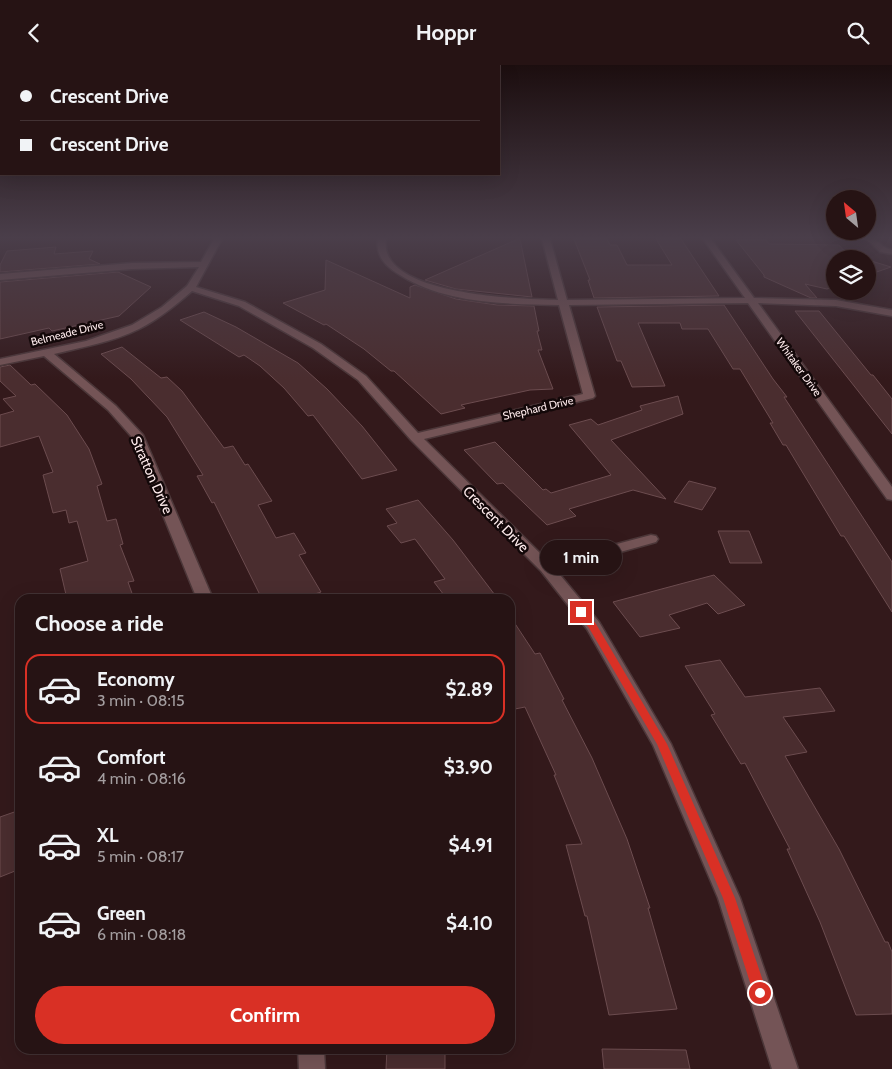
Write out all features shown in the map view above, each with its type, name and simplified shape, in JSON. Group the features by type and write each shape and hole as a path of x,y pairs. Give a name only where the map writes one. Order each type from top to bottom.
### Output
{"street":[{"path":"426,286 484,299 563,301 806,301 836,303 892,313"},
{"name":"Shephard Drive","path":"415,437 589,397 559,286"},
{"name":"Whitaker Drive","path":"741,286 892,495"},
{"name":"Belmeade Drive","path":"0,362 89,343 135,327 165,309 191,288"},
{"name":"Crescent Drive","path":"191,288 242,303 317,346 362,378 415,437 546,568 593,626 662,744 729,898 785,1069"},
{"name":"Stratton Drive","path":"46,352 112,408 137,435 203,594"},
{"path":"546,568 651,539"},
{"path":"311,1054 312,1069"}],"building":[{"path":"0,286 151,287 119,316 52,331 49,328 0,339"},
{"path":"325,286 383,286 410,298 410,287 417,286 456,299 497,305 534,306 539,331 537,331 542,350 538,350 553,389 530,390 461,405 465,408 441,414 394,371 391,371 364,349 326,324 324,325 283,303 325,290"},
{"path":"445,286 530,286 532,297 456,289"},
{"path":"590,286 712,286 719,296 594,298"},
{"path":"784,286 807,286 817,298 811,298"},
{"path":"813,286 826,286 826,289"},
{"path":"724,305 787,397 784,397 892,562 892,612 844,536 841,536 786,445 783,445 770,423 773,423 740,369 733,369 708,329 682,329 680,323 638,323 665,386 632,387 621,361 617,361 597,307"},
{"path":"795,311 819,311 892,399 892,434"},
{"path":"204,312 236,327 298,363 327,389 362,426 397,470 362,479 313,415 308,416 284,388 260,366 244,355 239,357 180,320"},
{"path":"122,347 161,378 167,377 182,391 224,448 233,446 245,465 248,464 272,501 258,505 276,538 294,533 306,553 299,555 321,592 315,594 260,594 214,502 212,503 197,476 203,475 167,417 131,379 101,354"},
{"path":"10,365 31,385 35,384 67,415 89,449 102,484 97,486 107,521 116,519 123,544 120,545 134,581 128,582 132,594 66,594 60,569 88,561 77,521 69,523 66,510 53,513 43,475 53,472 39,436 0,447 0,415 14,411 3,399 16,396 0,381 0,367"},
{"path":"678,396 683,414 611,440 666,499 633,490 569,509 576,516 547,525 503,483 497,484 464,450 495,442 543,490 546,489 551,493 611,475 569,425 591,419 598,425 642,410 640,406"},
{"path":"689,481 716,488 702,510 674,502"},
{"path":"418,500 453,540 494,594 443,594 434,582 445,579 415,539 401,543 387,526 397,523 386,509"},
{"path":"718,531 749,531 762,563 730,563"},
{"path":"714,575 745,605 718,614 707,603 669,615 680,628 640,637 613,602"},
{"path":"515,624 535,654 540,653 564,699 562,700 592,758 627,839 650,908 648,908 677,1009 609,1015 587,916 585,916 566,845 582,844 554,775 556,775 525,707 515,709"},
{"path":"720,660 745,697 820,688 835,711 783,717 807,752 785,756 839,849 885,942 888,942 892,952 892,1014 856,1015 820,922 787,849 790,849 745,763 741,764 711,715 715,714 685,666"},
{"path":"15,812 15,871 0,877 0,817"},
{"path":"602,1049 686,1050 690,1069 604,1069"},
{"path":"387,1054 445,1054 445,1069 386,1069"}],"route":[{"path":"581,612 593,626 662,744 729,898 760,993"}]}
